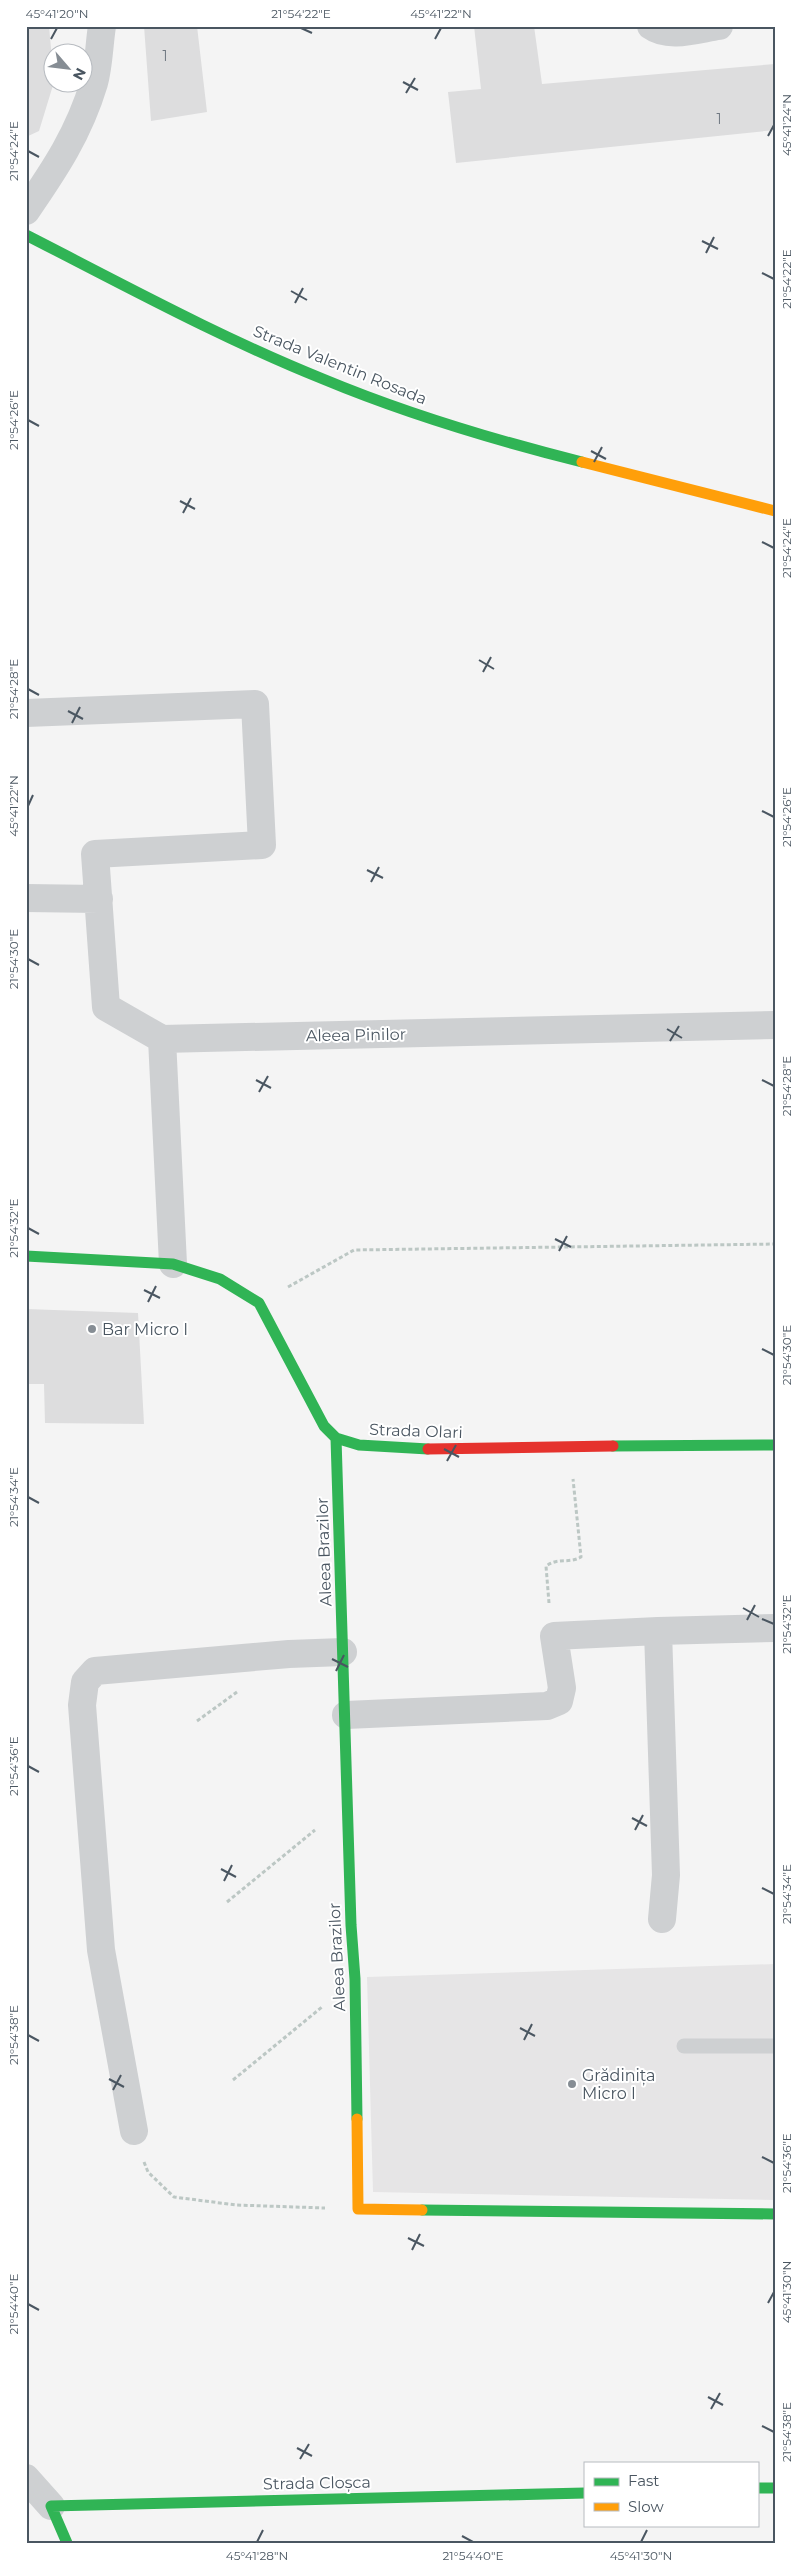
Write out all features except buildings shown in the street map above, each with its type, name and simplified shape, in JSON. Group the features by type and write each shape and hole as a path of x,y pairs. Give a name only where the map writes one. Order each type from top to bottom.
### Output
{"street":[{"path":"26,211 62,158 78,130 94,81 102,26"},
{"path":"651,26 660,32 668,33 719,26"},
{"name":"Strada Valentin Rosada","path":"26,236 283,362 364,396 466,431 775,511"},
{"path":"26,713 255,704 262,845 95,854 106,1007 162,1039 173,1264"},
{"path":"26,898 99,899"},
{"name":"Aleea Pinilor","path":"162,1039 775,1025"},
{"path":"26,1256 173,1264 220,1279 259,1303 324,1426 336,1438"},
{"name":"Strada Olari","path":"336,1438 359,1445 445,1450 568,1446 775,1445"},
{"name":"Aleea Brazilor","path":"336,1438 346,1715 346,1804 351,1925 356,1979 358,2209"},
{"path":"346,1715 547,1706 559,1701 562,1688 554,1636 658,1630 775,1628"},
{"path":"658,1630 666,1874 662,1919"},
{"path":"134,2131 100,1950 82,1705 85,1682 95,1671 289,1654 343,1652"},
{"path":"358,2209 775,2214"},
{"path":"26,2478 51,2506 67,2543"},
{"path":"758,2488 775,2488"},
{"name":"Strada Cloșca","path":"51,2506 584,2493"}],"lane":[{"path":"684,2046 775,2046"}],"path":[{"path":"259,1303 354,1250 775,1244"},
{"path":"554,1636 545,1573 546,1566 554,1560 575,1560 580,1557 573,1474 568,1446"},
{"path":"227,1902 346,1804"},
{"path":"233,2080 356,1979"},
{"path":"134,2131 148,2172 174,2197 236,2205 358,2209"}],"shaded area":[{"name":"Grădinița Micro I","path":"775,1964 775,2200 373,2192 367,1977"}],"traffic: fast":[{"path":"26,235 210,329 323,379 387,404 451,425 516,445 582,462"},
{"path":"26,1256 173,1264 220,1279 259,1303 324,1426 336,1438 359,1445 428,1449"},
{"path":"336,1438 351,1925 355,1979 357,2119"},
{"path":"613,1446 775,1445"},
{"path":"422,2210 775,2214"},
{"path":"758,2488 775,2488"},
{"path":"67,2543 51,2506 584,2493"}],"traffic: slow":[{"path":"582,462 775,511"},
{"path":"357,2119 358,2209 422,2210"}],"traffic: jam":[{"path":"428,1449 613,1446"}],"place":[{"name":"Bar Micro I","path":"92,1329"},
{"name":"Grădinița Micro I","path":"572,2084"}]}
